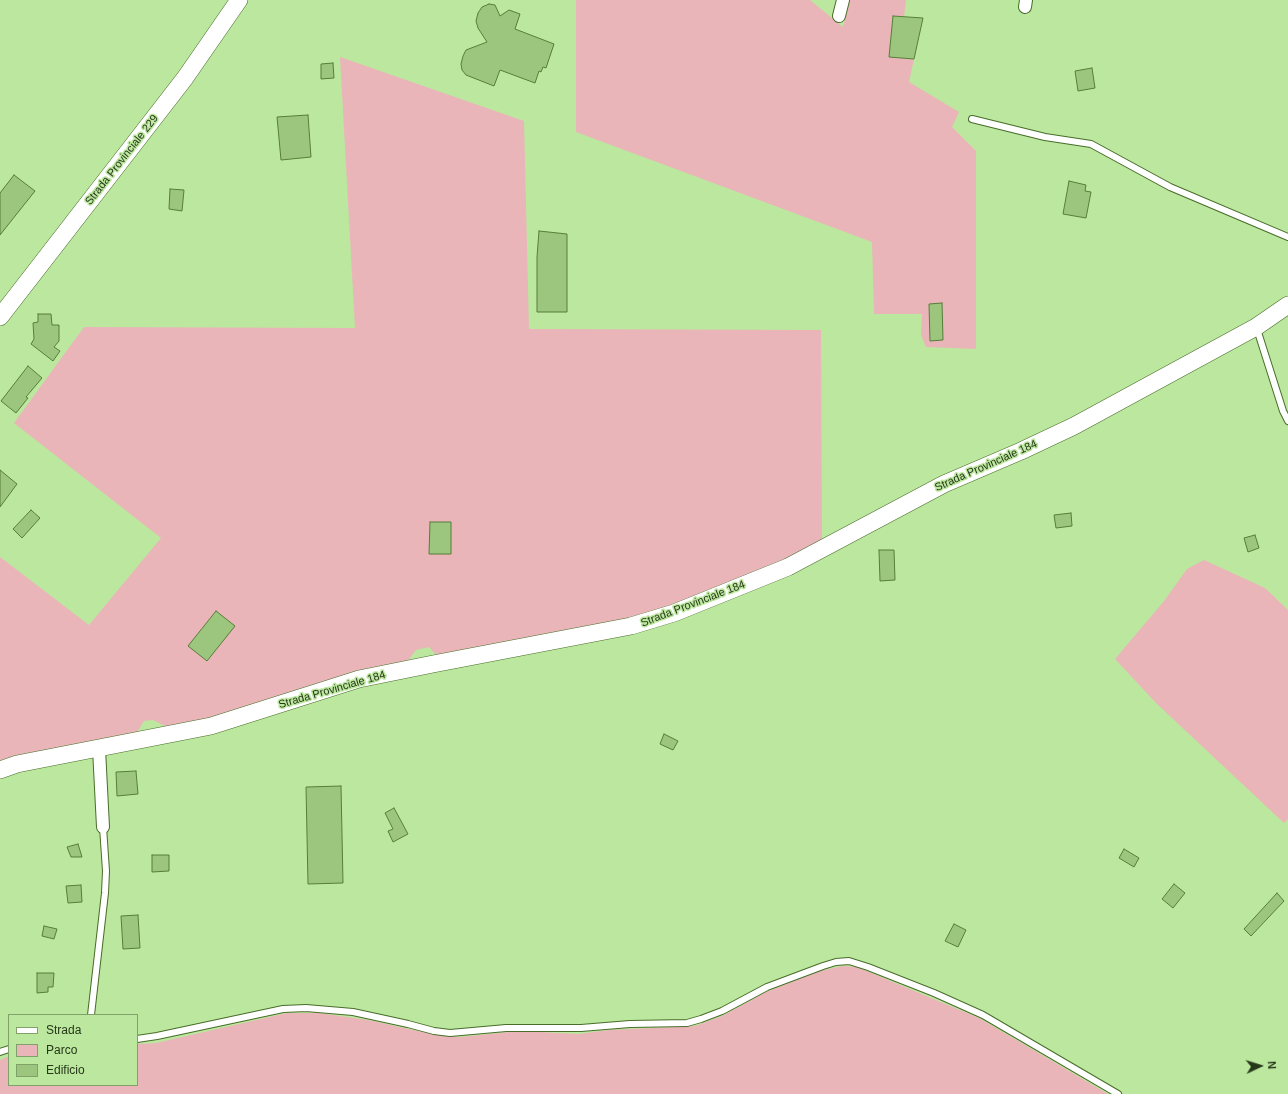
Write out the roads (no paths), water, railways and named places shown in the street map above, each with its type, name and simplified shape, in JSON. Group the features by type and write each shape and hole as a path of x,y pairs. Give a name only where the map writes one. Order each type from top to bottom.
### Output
{"street":[{"name":"Strada Provinciale 229","path":"0,318 185,78 239,0"},
{"path":"839,16 843,0"},
{"name":"Strada Provinciale 184","path":"0,770 17,764 211,726 359,680 432,664 631,626 674,613 788,567 944,484 1021,452 1074,426 1256,327 1288,305"},
{"path":"98,749 103,827"}],"lane":[{"path":"972,119 1045,137 1091,144 1170,187 1288,237"},
{"path":"1256,327 1283,411 1288,421"},
{"path":"91,1014 105,893 106,871 103,827"},
{"path":"138,1039 283,1009 306,1008 353,1012 434,1031 450,1033 506,1028 581,1028 630,1024 687,1023 722,1011 767,987 823,966 836,962 849,961 934,993 983,1015 1118,1094"}]}
